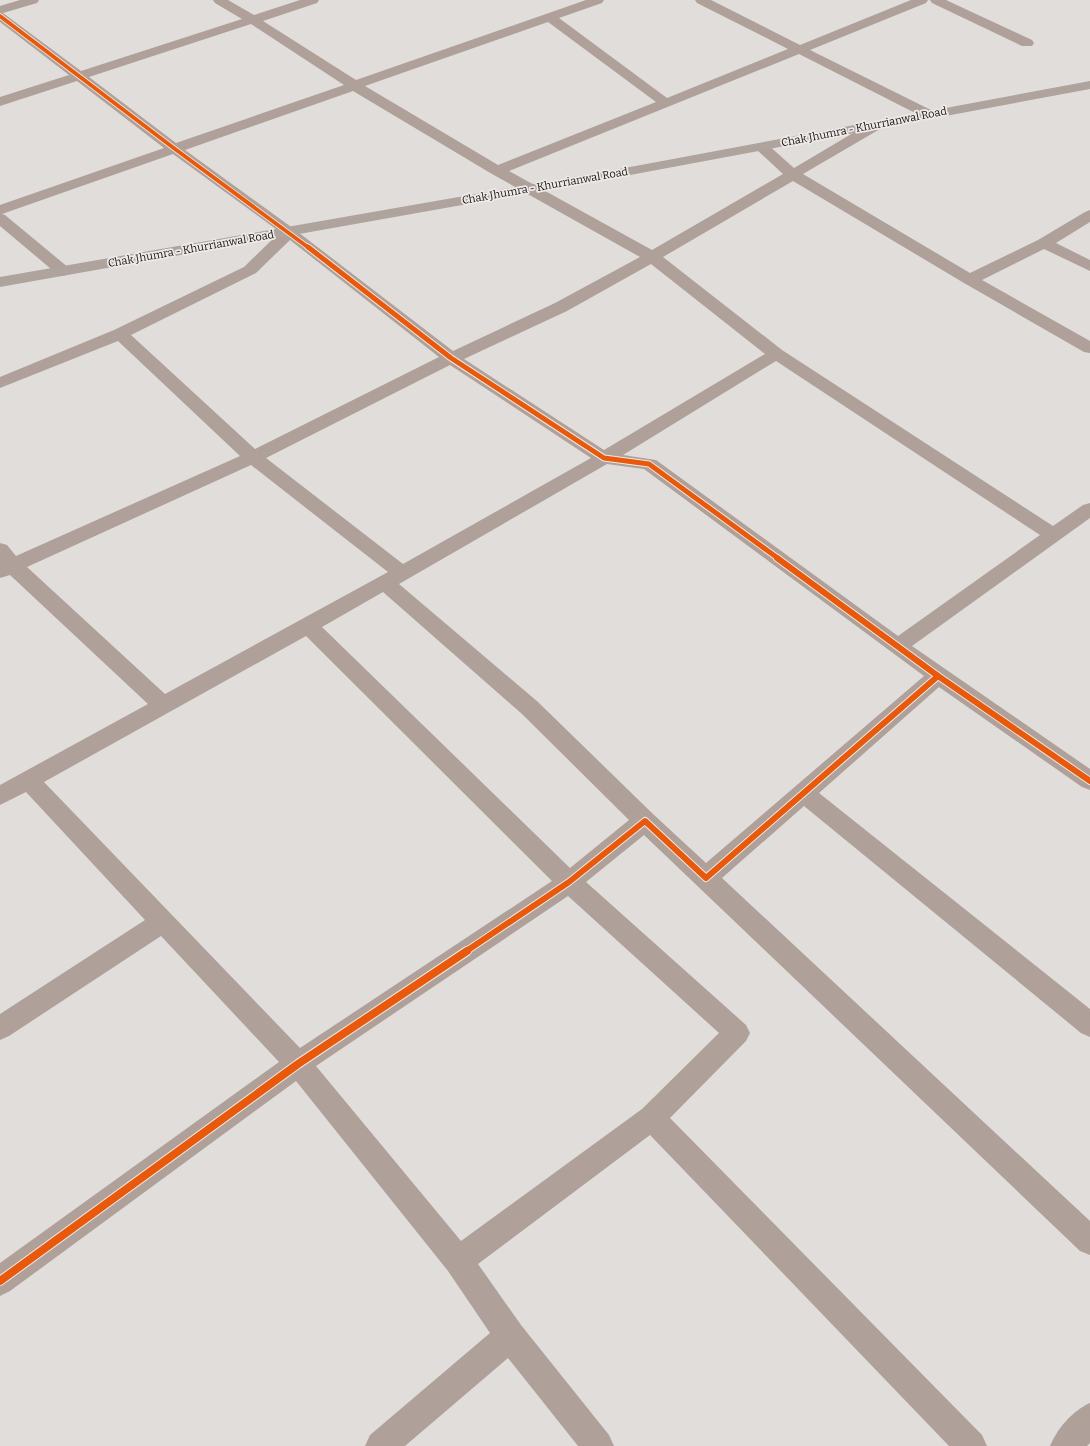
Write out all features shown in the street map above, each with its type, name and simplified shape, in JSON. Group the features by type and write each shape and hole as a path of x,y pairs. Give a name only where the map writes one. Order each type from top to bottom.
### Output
{"main road":[{"name":"Chak Jhumra - Khurrianwal Road","path":"0,282 762,147 875,126 928,114 1090,85"}],"street":[{"path":"0,10 33,0"},
{"path":"219,0 253,20 355,86 497,171 652,257 776,354 1054,535"},
{"path":"0,102 313,0"},
{"path":"0,210 598,0"},
{"path":"701,0 800,48 928,114"},
{"path":"497,171 922,0"},
{"path":"936,0 1027,43"},
{"path":"0,16 175,149 289,232 452,358 604,458 649,464 938,676 1090,781"},
{"path":"550,17 666,102"},
{"path":"163,705 4,562 253,457 452,358 561,307 652,257 875,126"},
{"path":"762,147 792,174 970,280 1090,348"},
{"path":"970,280 1044,243 1090,215"},
{"path":"0,218 63,271"},
{"path":"0,383 120,334 250,270 289,232"},
{"path":"1044,243 1090,266"},
{"path":"120,334 253,457 394,578 645,821 1090,1242"},
{"path":"0,796 394,578 604,458 776,354"},
{"path":"898,646 1090,509"},
{"path":"308,625 569,882 738,1033 652,1118 458,1261"},
{"path":"706,878 938,676"},
{"path":"28,780 298,1064 458,1261 510,1336 598,1446"},
{"path":"804,793 1090,1025"},
{"path":"0,1281 298,1064 569,882 645,821"},
{"path":"0,1028 162,922"},
{"path":"652,1118 971,1446"},
{"path":"380,1446 510,1336"},
{"path":"1066,1446 1090,1419"}],"cycle path":[{"path":"0,16 175,149 289,232 451,358 604,458 649,464 938,676 1090,781"},
{"path":"0,1281 298,1064 569,882 645,821 706,878 938,676"}]}
